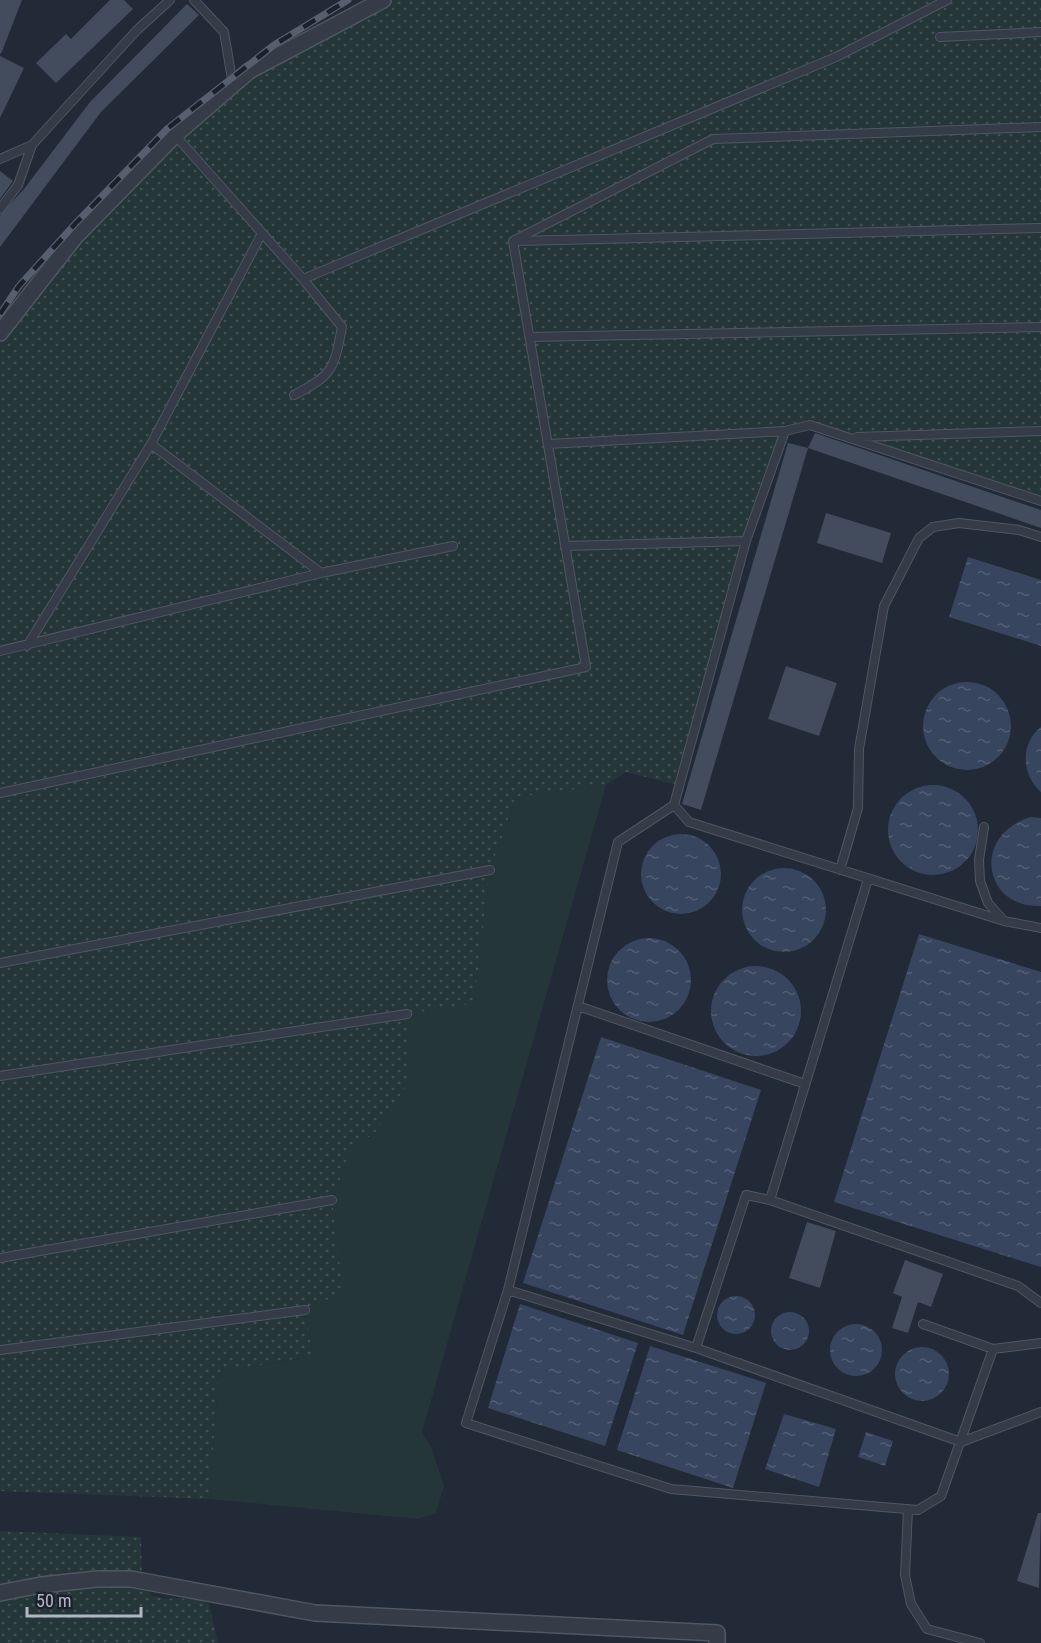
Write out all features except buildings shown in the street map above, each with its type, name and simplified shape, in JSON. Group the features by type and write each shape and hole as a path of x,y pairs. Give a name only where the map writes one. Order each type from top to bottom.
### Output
{"street":[{"path":"0,333 75,237 175,135 249,71 383,0"},
{"path":"0,1593 41,1585 97,1579 131,1579 315,1613 717,1634 717,1643"}],"lane":[{"path":"0,209 18,185 33,146 136,30 170,0"},
{"path":"194,0 224,32 233,85"},
{"path":"303,279 836,57 947,0"},
{"path":"940,37 1041,32"},
{"path":"513,242 713,139 1041,127"},
{"path":"175,135 303,279 342,327 335,363 320,382 294,395"},
{"path":"0,159 33,146"},
{"path":"513,242 1041,228"},
{"path":"27,646 151,444 262,233"},
{"path":"0,793 586,667 513,242"},
{"path":"530,337 1041,327"},
{"path":"548,444 785,431 810,425 1041,501"},
{"path":"785,431 746,541 674,806 618,842 508,1290 466,1423 671,1490 918,1510 941,1496 993,1349"},
{"path":"852,437 1041,431"},
{"path":"151,444 321,573"},
{"path":"840,870 858,808 859,749 884,606 919,538 933,527 959,523 1019,530 1041,537"},
{"path":"565,546 746,541"},
{"path":"0,651 321,573 453,546"},
{"path":"674,806 689,822 1004,921 1041,928"},
{"path":"984,827 979,861 980,881 988,903 1004,921"},
{"path":"0,963 490,870"},
{"path":"770,1200 868,879"},
{"path":"578,1006 806,1084"},
{"path":"0,1076 407,1014"},
{"path":"696,1348 746,1195 770,1200 1018,1286 1041,1303"},
{"path":"0,1258 332,1200"},
{"path":"508,1290 696,1348 961,1442 1041,1412"},
{"path":"0,1350 305,1310"},
{"path":"923,1324 993,1349 1041,1343"},
{"path":"908,1509 905,1575 911,1604 927,1629 980,1643"}],"shaded area":[{"path":"383,0 1041,0 1041,501 810,425 785,432 746,541 677,785 626,772 606,785 516,797 490,870 474,1003 407,1014 407,1085 374,1134 353,1145 332,1200 343,1292 305,1310 313,1356 219,1372 209,1499 0,1491 0,333 75,237 249,71"},
{"path":"606,785 422,1432 431,1447 444,1486 436,1513 418,1519 209,1499 219,1372 313,1356 305,1310 332,1200 353,1144 375,1134 407,1014 474,1002 490,870 516,797"},
{"path":"0,1531 141,1537 142,1579 152,1596 195,1599 209,1604 218,1643 0,1643"}],"water":[{"path":"968,557 1041,580 1041,646 949,617"},
{"path":"967,682 984,685 998,695 1008,709 1011,726 1008,743 998,757 984,767 967,770 950,767 936,757 926,743 923,726 926,709 936,695 950,685"},
{"path":"1041,727 1041,792 1030,777 1026,750 1034,734"},
{"path":"933,785 950,788 965,798 975,813 978,830 975,847 965,862 950,872 933,875 916,872 901,862 891,847 888,830 891,813 901,798 916,788"},
{"path":"1031,817 1041,818 1041,906 1021,903 1006,895 996,883 992,869 993,853 999,838 1012,826"},
{"path":"673,834 689,834 703,841 714,852 721,866 718,889 703,907 689,914 673,914 659,907 648,896 641,882 641,866 648,852 659,841"},
{"path":"784,868 800,871 814,880 823,894 826,910 823,926 814,940 800,949 784,952 768,949 754,940 745,926 742,910 745,894 754,880 768,871"},
{"path":"919,934 1041,972 1041,1267 834,1202"},
{"path":"649,938 665,941 679,950 688,964 691,980 688,996 679,1010 665,1019 649,1022 633,1019 619,1010 610,996 607,980 610,964 619,950 633,941"},
{"path":"756,966 773,970 788,979 797,994 801,1011 797,1028 788,1043 773,1052 756,1056 739,1052 724,1043 715,1028 711,1011 715,994 724,979 739,970"},
{"path":"601,1037 761,1090 683,1335 523,1283"},
{"path":"736,1296 749,1302 755,1315 749,1328 736,1334 723,1328 717,1315 723,1302"},
{"path":"520,1304 638,1343 605,1446 488,1408"},
{"path":"790,1312 803,1318 809,1331 803,1344 790,1350 777,1344 771,1331 777,1318"},
{"path":"851,1324 861,1324 875,1331 882,1350 875,1369 861,1376 851,1376 841,1372 834,1365 830,1355 830,1345 834,1335 841,1328"},
{"path":"650,1346 766,1383 733,1488 617,1450"},
{"path":"922,1347 932,1349 941,1355 947,1364 949,1374 947,1384 941,1393 932,1399 922,1401 912,1399 903,1393 897,1384 895,1374 897,1364 903,1355 912,1349"},
{"path":"784,1414 836,1429 819,1487 765,1469"},
{"path":"866,1432 893,1441 885,1466 858,1457"}],"railway":[{"path":"0,314 19,286 167,129 274,45 348,0"}]}
